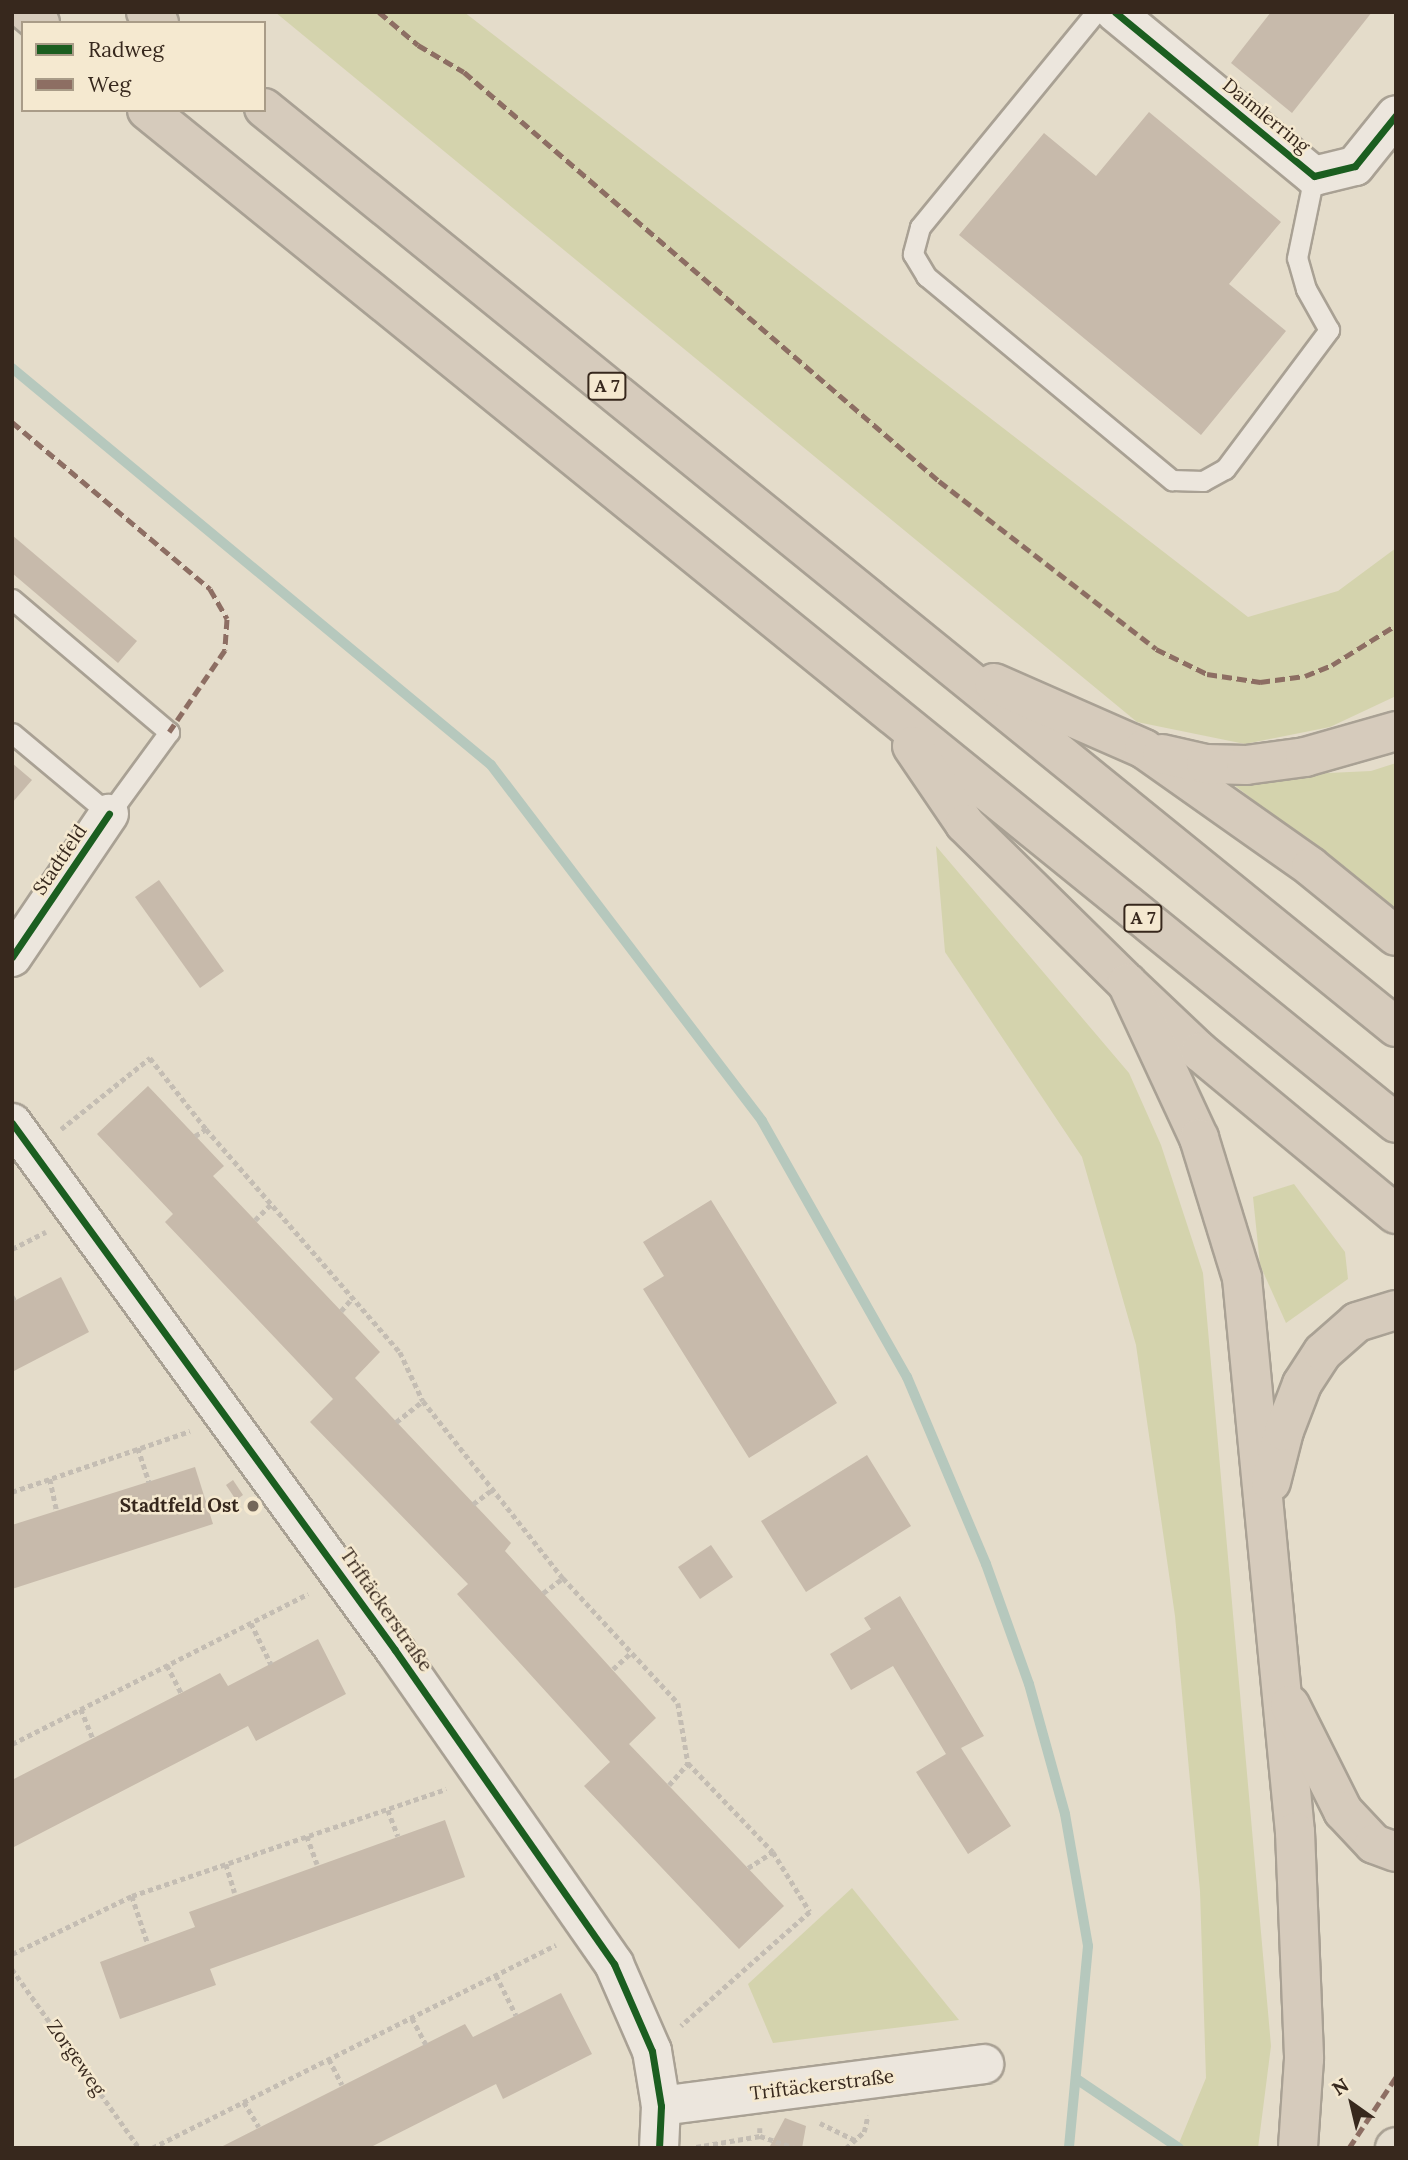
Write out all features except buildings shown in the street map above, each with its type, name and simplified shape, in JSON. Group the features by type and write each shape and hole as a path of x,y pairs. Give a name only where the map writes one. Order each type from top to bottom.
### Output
{"highway":[{"name":"A 7","path":"266,110 1396,1027"},
{"name":"A 7","path":"149,112 1396,1123"},
{"path":"949,664 1144,749 1206,764 1246,765 1305,757 1396,731"},
{"path":"890,713 965,824 1200,1052 1396,1214"},
{"path":"1144,749 1311,867 1396,936"},
{"path":"1126,983 1199,1138 1229,1224 1242,1278 1281,1685 1301,1943 1304,2059 1298,2148"},
{"path":"1265,1511 1284,1432 1302,1384 1323,1352 1357,1322 1396,1310"},
{"path":"1281,1685 1343,1811 1374,1844 1396,1852"}],"street":[{"name":"Daimlerring","path":"1115,12 1314,176 1355,166 1396,115"},
{"name":"Stadtfeld","path":"12,957 110,814"},
{"name":"Triftäckerstraße","path":"24,1136 343,1577 591,1927 632,2000 652,2051 661,2106 659,2148"},
{"name":"Triftäckerstraße","path":"661,2106 984,2064"}],"lane":[{"path":"1096,12 920,227 913,254 926,276 1172,480 1203,481 1225,469 1329,330 1306,289 1297,258 1314,176"},
{"path":"12,599 169,732 110,814 12,733"}],"path":[{"path":"24,1136 150,1058 206,1129 400,1352 423,1401 563,1577 678,1703 688,1763 773,1852 810,1912 652,2051"},
{"path":"195,1136 206,1129"},
{"path":"255,1220 271,1204"},
{"path":"341,1311 353,1297"},
{"path":"396,1422 423,1401"},
{"path":"12,1492 229,1418"},
{"path":"138,1448 149,1482"},
{"path":"50,1479 57,1511"},
{"path":"473,1504 493,1489"},
{"path":"12,1744 343,1577"},
{"path":"543,1593 563,1577"},
{"path":"251,1623 271,1664"},
{"path":"613,1669 631,1653"},
{"path":"167,1665 181,1693"},
{"path":"81,1709 93,1739"},
{"path":"669,1785 688,1763"},
{"path":"12,1954 132,1896 388,1810 481,1775"},
{"path":"388,1810 398,1836"},
{"path":"307,1836 317,1864"},
{"path":"747,1868 773,1852"},
{"path":"226,1864 235,1894"},
{"path":"132,1896 148,1944"},
{"path":"152,2148 591,1927"},
{"path":"496,1975 516,2015"},
{"path":"412,2018 426,2044"},
{"path":"329,2059 342,2085"},
{"path":"244,2102 259,2127"},
{"path":"690,2148 760,2136"},
{"path":"846,2148 857,2141"}],"green space":[{"path":"275,12 464,12 1248,617 1338,591 1396,548 1396,696 1330,727 1245,744 1137,722"},
{"path":"1396,763 1396,910 1225,778 1371,771"},
{"path":"936,846 1129,1073 1161,1145 1203,1273 1271,2046 1258,2148 1177,2148 1206,2078 1200,1891 1175,1616 1136,1345 1082,1157 945,952"},
{"path":"1294,1184 1345,1252 1348,1279 1286,1323 1260,1265 1253,1197"},
{"path":"852,1888 959,2020 773,2043 748,1984"}],"waterway":[{"path":"12,368 491,765 762,1121 907,1377 986,1564 1029,1684 1065,1814 1088,1946 1069,2148"},
{"path":"1078,2080 1179,2148"}],"marked path":[{"path":"379,12 418,45 464,72 939,481 1156,649 1207,674 1260,682 1305,676 1332,665 1396,625"},
{"path":"12,422 210,589 227,619 225,650 169,732"},
{"path":"1349,2148 1396,2077"}],"cycle path":[{"path":"1115,12 1314,176 1355,166 1396,115"},
{"path":"12,957 109,814"},
{"path":"12,1123 395,1650 614,1964 652,2051 661,2106 659,2148"}],"place":[{"name":"Stadtfeld Ost","path":"253,1506"}]}
